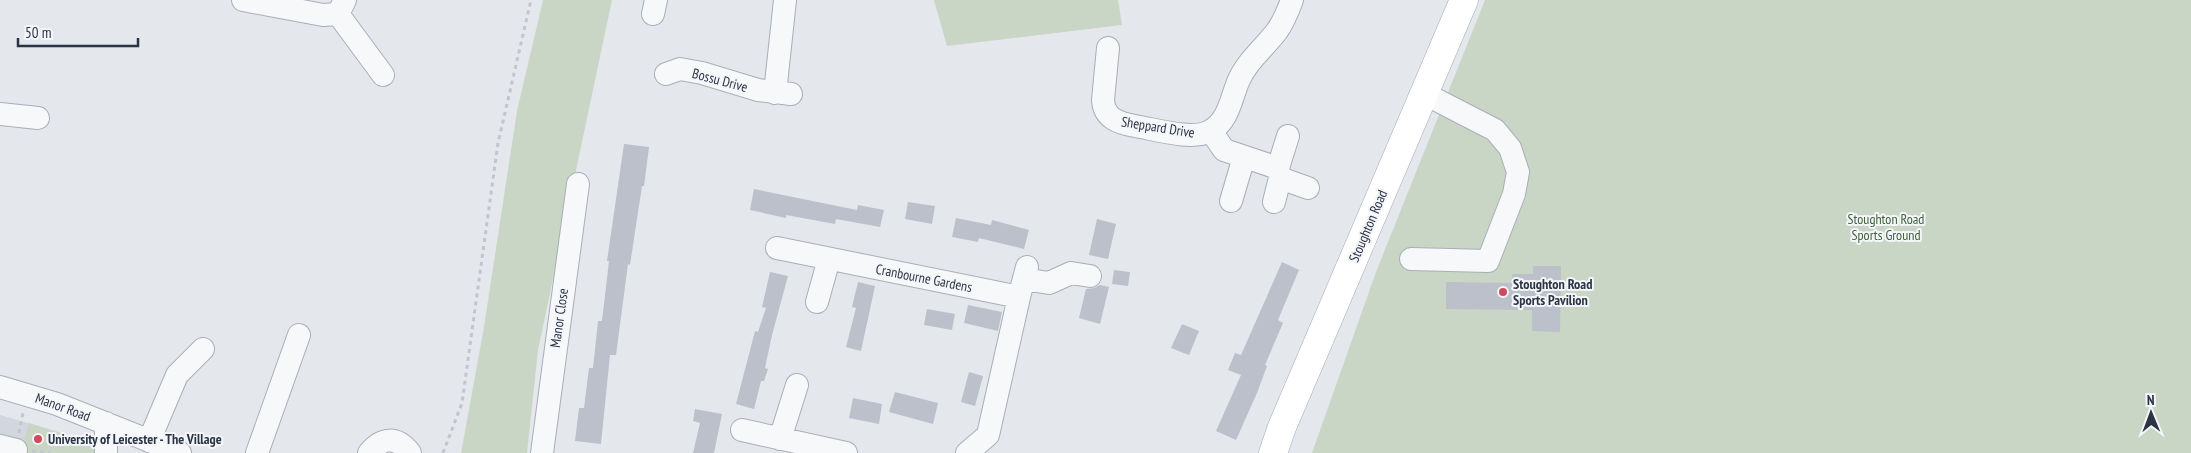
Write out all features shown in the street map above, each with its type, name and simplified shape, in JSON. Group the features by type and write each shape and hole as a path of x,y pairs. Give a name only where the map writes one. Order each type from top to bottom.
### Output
{"main road":[{"name":"Stoughton Road","path":"1273,453 1282,427 1464,0"}],"street":[{"path":"243,0 323,15 341,7 383,75"},
{"name":"Bossu Drive","path":"666,74 680,69 702,73 758,90 783,93 785,0"},
{"name":"Sheppard Drive","path":"1108,48 1103,100 1104,107 1111,118 1126,124 1196,135 1211,131 1221,122 1246,68 1277,30 1292,0"},
{"path":"1411,258 1488,262 1514,194 1518,172 1510,148 1494,130 1425,94"},
{"path":"0,114 38,118"},
{"path":"1211,131 1221,147 1308,188"},
{"path":"1274,202 1288,136"},
{"path":"1231,201 1244,157"},
{"name":"Manor Close","path":"542,453 578,184"},
{"name":"Cranbourne Gardens","path":"777,248 829,259 1023,281 1049,282 1071,273 1090,276"},
{"path":"817,302 829,259"},
{"path":"966,453 988,435 1023,281"},
{"path":"257,453 299,336"},
{"path":"149,440 177,375 203,349"},
{"path":"780,439 797,385"},
{"name":"Manor Road","path":"0,387 57,404 180,453"},
{"path":"106,423 106,453"},
{"path":"742,430 845,453"},
{"path":"369,453 377,443 390,440 404,446 410,453"}],"path":[{"path":"443,453 462,403 498,143 531,0"}],"shaded area":[{"name":"University of Leicester - The Village","path":"0,415 56,431 115,453 0,453"}],"green space":[{"path":"543,0 612,0 538,350 527,453 461,453 484,327 517,111"},
{"path":"934,0 1118,0 1122,25 947,46"},
{"name":"Stoughton Road Sports Ground","path":"1485,0 2191,0 2191,453 1312,453 1376,272"},
{"path":"29,423 97,446 96,453 20,453"}],"building":[{"path":"624,144 649,147 644,186 642,186 630,265 628,264 616,355 610,355 601,444 575,441 579,408 584,408 589,368 593,368 598,321 602,321 609,261 607,261"},
{"path":"754,189 857,210 858,205 884,210 880,227 836,219 835,224 786,215 786,218 750,210"},
{"path":"908,202 935,206 932,224 905,219"},
{"path":"956,218 991,225 992,220 1029,230 1024,249 979,238 978,242 952,237"},
{"path":"1097,219 1116,224 1108,259 1089,255"},
{"path":"1282,262 1299,270 1278,320 1283,323 1265,365 1267,366 1257,393 1236,440 1216,431 1241,375 1228,370 1235,353 1241,355"},
{"name":"Stoughton Road Sports Pavilion","path":"1533,266 1561,266 1560,332 1532,331 1532,310 1446,309 1446,282 1512,283 1512,274 1533,274"},
{"path":"1114,270 1130,272 1128,286 1112,284"},
{"path":"770,272 788,276 772,335 765,368 768,369 764,381 761,381 754,409 736,404 755,331 758,332 766,308 762,307"},
{"path":"858,282 875,286 861,351 846,347 856,308 852,307"},
{"path":"1100,285 1109,287 1100,324 1079,318 1086,289"},
{"path":"968,305 1002,312 998,331 964,323"},
{"path":"927,309 955,314 952,330 924,325"},
{"path":"1182,324 1199,331 1189,355 1171,348"},
{"path":"969,372 983,376 975,406 961,402"},
{"path":"895,392 938,403 933,424 889,412"},
{"path":"853,398 882,404 879,424 849,418"},
{"path":"695,409 722,414 714,453 693,453 700,423 693,421"}],"place":[{"name":"Stoughton Road Sports Pavilion","path":"1503,292"},
{"name":"University of Leicester - The Village","path":"38,439"}]}
